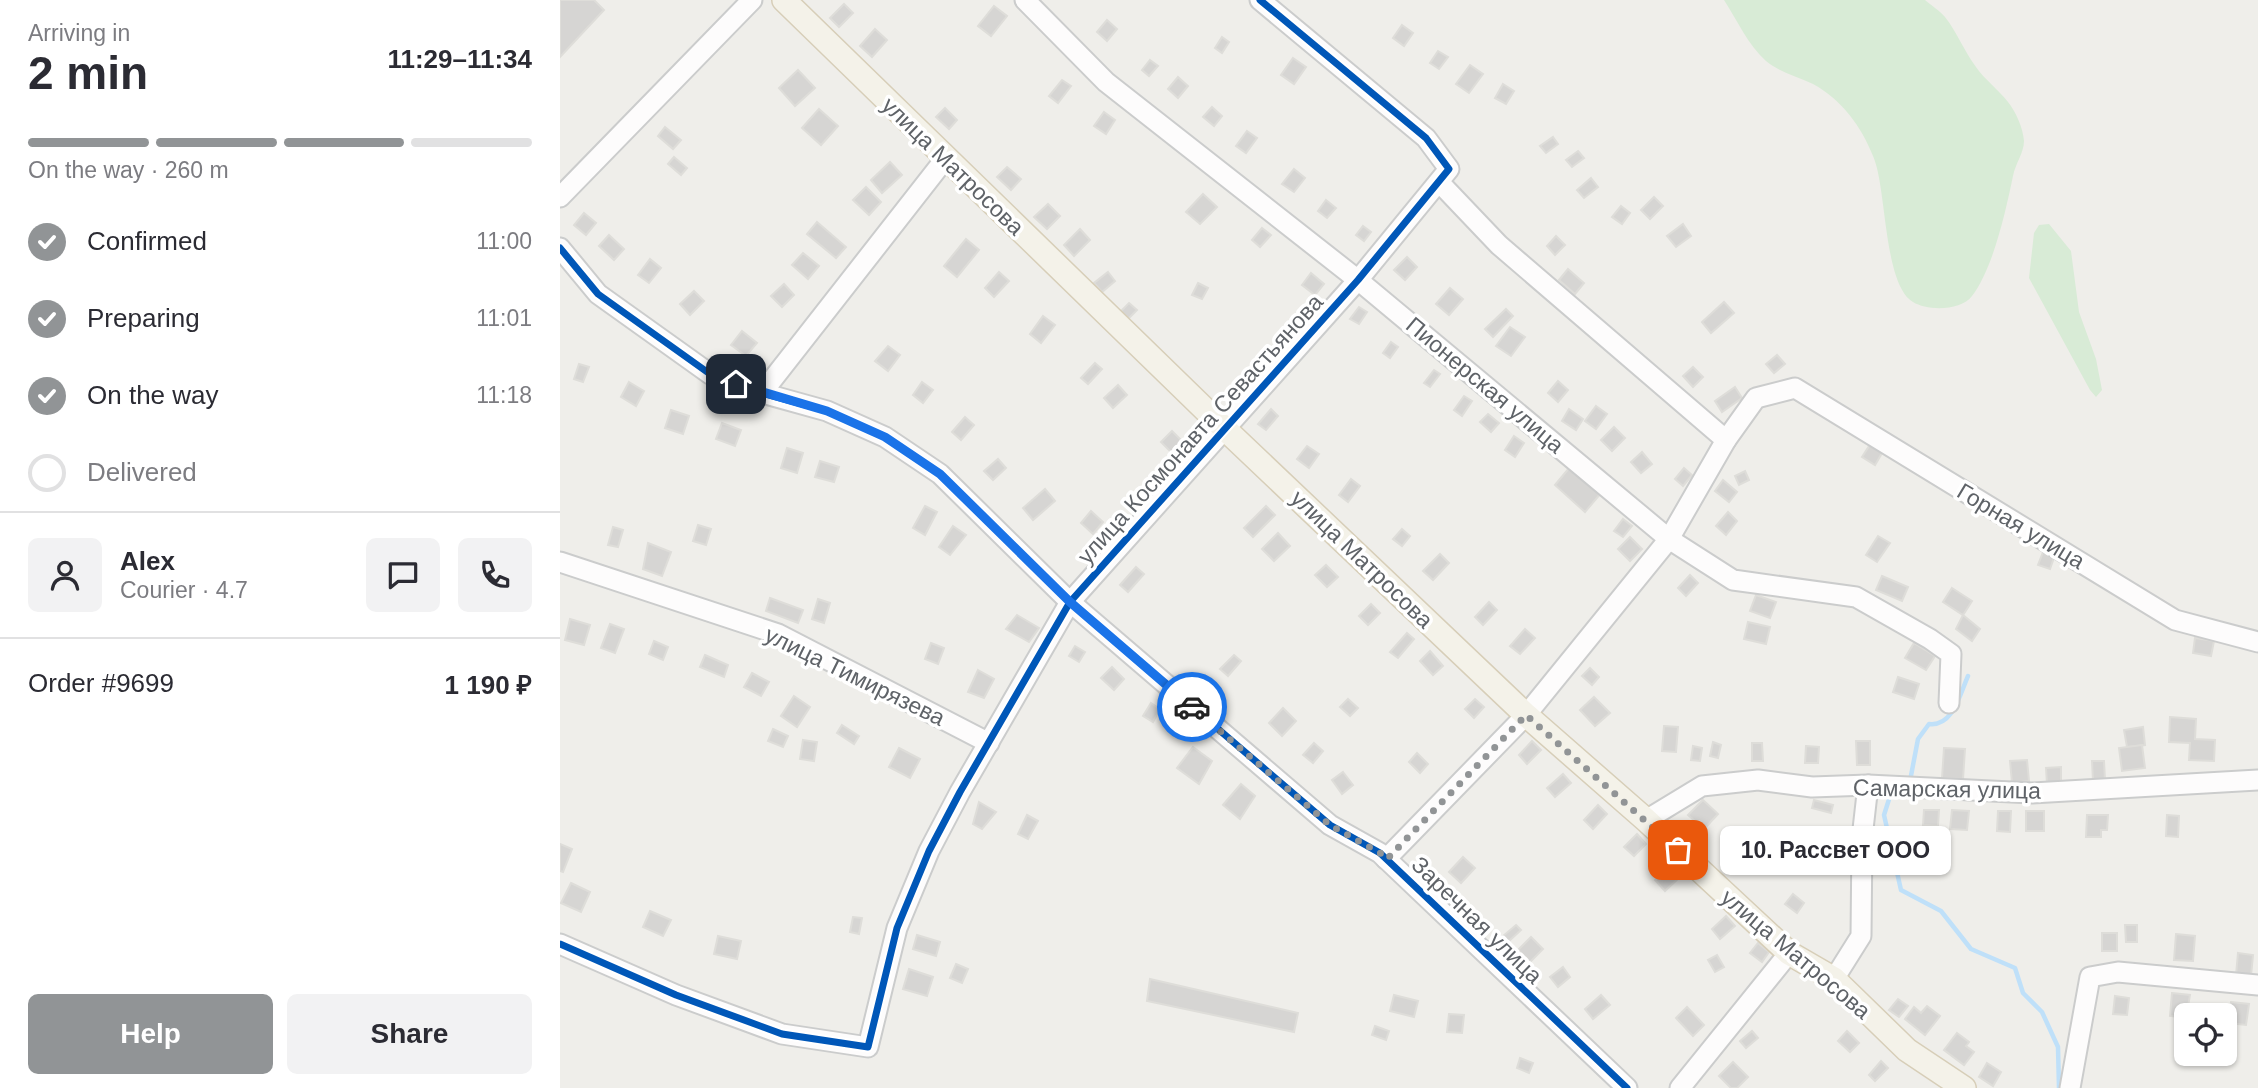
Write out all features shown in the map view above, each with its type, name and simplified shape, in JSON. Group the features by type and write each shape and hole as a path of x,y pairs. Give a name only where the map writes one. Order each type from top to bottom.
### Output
{"main road":[{"name":"улица Матросова","path":"784,0 1225,429 1526,715 1646,820 1789,953 1834,979 1907,1050 1964,1088"}],"street":[{"path":"560,197 752,0"},
{"name":"Пионерская улица","path":"1025,0 1106,82 1359,280 1669,539 1733,580 1856,597 1951,654 1949,703"},
{"path":"1260,0 1426,138 1449,170 1439,182 1499,245 1726,439 1669,539 1526,715 1387,859"},
{"path":"762,393 945,159"},
{"name":"улица Космонавта Севастьянова","path":"560,944 676,995 782,1034 868,1047 897,928 929,851 1070,602 1359,280 1439,182"},
{"name":"Заречная улица","path":"560,248 598,294 710,374 762,393 827,411 885,437 940,474 1070,602 1330,825 1387,859 1627,1088"},
{"name":"Горная улица","path":"1726,439 1756,398 1795,388 2175,620 2258,642"},
{"name":"улица Тимирязева","path":"560,562 778,634 989,743"},
{"name":"Самарская улица","path":"1646,820 1702,786 1758,780 1812,787 1868,785 2032,793 2258,780"},
{"path":"1834,979 1861,936 1863,838 1868,785"},
{"path":"1680,1088 1789,953"},
{"path":"2070,1088 2090,977 2118,972 2258,985"}],"green space":[{"path":"1724,0 1925,0 1945,17 1976,67 2011,106 2021,126 2024,141 1992,255 1980,284 1967,301 1952,307 1927,307 1913,302 1903,292 1891,256 1878,170 1863,134 1842,106 1823,90 1777,69 1766,61 1748,40"},
{"path":"2049,224 2071,251 2079,312 2096,359 2102,390 2096,397 2029,278 2034,233 2039,225"}],"building":[{"path":"560,0 594,0 604,10 560,57"},
{"path":"844,4 853,13 839,27 830,18"},
{"path":"994,6 1007,16 991,36 978,26"},
{"path":"1107,20 1117,29 1107,41 1097,32"},
{"path":"1402,25 1413,33 1404,46 1393,38"},
{"path":"875,29 887,40 872,57 860,46"},
{"path":"1222,37 1229,42 1222,53 1215,48"},
{"path":"1438,51 1448,57 1439,69 1430,63"},
{"path":"1293,58 1306,67 1294,84 1281,75"},
{"path":"1150,60 1158,66 1149,76 1142,70"},
{"path":"1470,65 1483,74 1469,93 1456,84"},
{"path":"798,70 815,88 795,106 779,88"},
{"path":"1178,77 1188,86 1178,98 1168,89"},
{"path":"1062,80 1071,86 1058,103 1049,96"},
{"path":"1503,84 1514,91 1506,104 1495,98"},
{"path":"1212,107 1222,116 1214,126 1203,117"},
{"path":"945,108 957,120 949,129 936,117"},
{"path":"819,109 838,126 821,145 802,128"},
{"path":"1104,112 1115,120 1106,134 1094,126"},
{"path":"665,127 681,140 673,149 658,136"},
{"path":"1247,131 1257,138 1246,153 1236,146"},
{"path":"1553,137 1558,144 1546,153 1540,146"},
{"path":"1578,151 1584,158 1572,167 1566,160"},
{"path":"674,157 687,168 681,175 668,164"},
{"path":"890,162 902,175 882,193 871,180"},
{"path":"1007,167 1021,179 1011,190 997,177"},
{"path":"1294,169 1305,178 1294,192 1282,184"},
{"path":"1591,178 1598,187 1584,198 1577,190"},
{"path":"866,187 881,202 869,215 853,200"},
{"path":"1203,194 1217,207 1200,224 1186,212"},
{"path":"1654,197 1663,206 1650,219 1641,210"},
{"path":"1326,200 1336,208 1327,218 1318,211"},
{"path":"1048,204 1060,216 1047,229 1034,217"},
{"path":"1621,206 1630,213 1622,224 1612,217"},
{"path":"584,213 596,223 586,235 574,225"},
{"path":"817,222 846,247 836,258 807,234"},
{"path":"1683,224 1691,236 1676,247 1667,236"},
{"path":"1363,226 1371,232 1364,241 1356,235"},
{"path":"1262,228 1271,235 1260,247 1252,240"},
{"path":"1080,229 1090,240 1074,256 1064,245"},
{"path":"609,235 624,249 614,260 599,246"},
{"path":"1556,236 1565,245 1555,255 1547,246"},
{"path":"966,239 979,250 957,277 944,266"},
{"path":"803,253 819,266 808,279 792,265"},
{"path":"1407,257 1417,267 1405,280 1394,270"},
{"path":"650,259 661,268 649,283 638,275"},
{"path":"1568,269 1584,283 1575,294 1559,280"},
{"path":"999,272 1009,281 994,297 985,288"},
{"path":"1108,272 1115,281 1102,292 1094,283"},
{"path":"1311,273 1324,284 1315,295 1302,285"},
{"path":"1198,283 1208,288 1202,299 1192,295"},
{"path":"784,284 794,295 782,307 771,296"},
{"path":"1450,288 1463,299 1449,315 1436,304"},
{"path":"694,291 704,301 690,315 680,304"},
{"path":"1724,302 1734,313 1711,333 1702,322"},
{"path":"1129,303 1137,310 1127,320 1120,312"},
{"path":"1359,307 1367,312 1359,324 1350,319"},
{"path":"1506,309 1513,316 1493,337 1485,329"},
{"path":"1043,316 1055,325 1041,343 1030,334"},
{"path":"1510,327 1525,337 1511,356 1496,346"},
{"path":"742,331 757,343 746,356 731,345"},
{"path":"1391,342 1398,347 1390,358 1383,353"},
{"path":"888,346 900,355 888,371 875,361"},
{"path":"1777,355 1785,364 1774,373 1766,364"},
{"path":"1095,363 1102,369 1088,384 1081,378"},
{"path":"579,364 589,367 583,382 574,379"},
{"path":"1693,367 1703,377 1693,387 1683,376"},
{"path":"1434,370 1440,374 1430,387 1424,383"},
{"path":"1558,381 1568,390 1558,402 1548,393"},
{"path":"629,382 644,391 636,406 621,397"},
{"path":"922,382 933,390 923,403 913,395"},
{"path":"1118,385 1127,395 1113,408 1104,398"},
{"path":"1735,387 1742,398 1722,412 1715,401"},
{"path":"1464,396 1472,401 1462,416 1454,410"},
{"path":"1596,406 1607,414 1596,429 1585,421"},
{"path":"1271,409 1278,416 1266,430 1258,424"},
{"path":"1569,409 1583,419 1576,430 1562,421"},
{"path":"671,410 689,416 683,434 665,428"},
{"path":"1488,414 1499,423 1491,432 1480,422"},
{"path":"965,417 974,425 961,440 952,432"},
{"path":"722,423 741,430 735,446 716,439"},
{"path":"1614,427 1625,438 1612,451 1601,440"},
{"path":"1172,431 1182,441 1171,452 1161,442"},
{"path":"1514,436 1524,443 1515,457 1505,450"},
{"path":"1873,440 1885,448 1875,465 1862,457"},
{"path":"1307,446 1319,454 1309,468 1297,459"},
{"path":"787,448 803,453 797,473 781,468"},
{"path":"1642,452 1652,464 1641,473 1631,462"},
{"path":"998,459 1006,468 993,480 984,471"},
{"path":"820,461 839,467 834,482 815,477"},
{"path":"1570,467 1601,493 1585,512 1555,485"},
{"path":"1684,468 1692,475 1683,486 1675,479"},
{"path":"1745,471 1749,480 1739,485 1735,476"},
{"path":"1351,479 1360,486 1348,502 1339,495"},
{"path":"1723,480 1737,492 1729,502 1715,491"},
{"path":"1045,489 1055,501 1033,520 1023,508"},
{"path":"925,506 937,512 925,535 913,528"},
{"path":"1266,506 1275,515 1253,537 1244,528"},
{"path":"1091,511 1103,522 1093,534 1081,523"},
{"path":"1728,512 1737,521 1726,535 1716,526"},
{"path":"1623,519 1632,526 1623,537 1614,531"},
{"path":"698,525 711,529 706,545 693,541"},
{"path":"953,526 966,535 950,555 939,547"},
{"path":"613,527 623,530 618,547 608,545"},
{"path":"1402,529 1410,536 1402,546 1393,539"},
{"path":"1278,533 1290,546 1274,561 1262,549"},
{"path":"1878,536 1890,543 1877,562 1866,555"},
{"path":"1630,537 1642,549 1630,561 1618,549"},
{"path":"648,543 671,552 662,576 643,569"},
{"path":"2045,547 2056,552 2050,569 2038,565"},
{"path":"1440,554 1449,563 1433,580 1423,571"},
{"path":"1326,565 1338,577 1327,587 1315,575"},
{"path":"1136,567 1144,574 1128,592 1120,585"},
{"path":"1690,575 1698,583 1686,596 1678,588"},
{"path":"1882,576 1908,587 1902,601 1876,590"},
{"path":"1952,588 1972,601 1963,615 1943,602"},
{"path":"1756,595 1776,602 1770,618 1750,611"},
{"path":"770,598 803,610 798,623 766,611"},
{"path":"818,599 830,603 824,623 812,619"},
{"path":"1489,602 1497,610 1483,625 1475,617"},
{"path":"1371,604 1380,613 1368,625 1359,616"},
{"path":"1017,615 1039,628 1029,642 1006,629"},
{"path":"1963,615 1980,629 1972,641 1956,629"},
{"path":"570,619 590,625 584,645 565,640"},
{"path":"1748,622 1770,627 1766,644 1744,639"},
{"path":"610,624 624,629 615,653 601,648"},
{"path":"1525,629 1535,638 1520,654 1510,646"},
{"path":"1407,633 1414,639 1398,658 1390,652"},
{"path":"2195,638 2214,641 2211,656 2193,653"},
{"path":"654,641 668,647 663,660 649,654"},
{"path":"931,643 944,648 938,664 925,659"},
{"path":"1914,643 1935,656 1926,670 1905,658"},
{"path":"1075,646 1085,652 1079,662 1069,656"},
{"path":"1430,651 1443,666 1433,675 1420,661"},
{"path":"705,655 728,665 724,677 700,667"},
{"path":"1234,655 1241,661 1228,676 1220,669"},
{"path":"1112,667 1124,679 1114,690 1101,678"},
{"path":"1590,668 1599,677 1592,685 1582,676"},
{"path":"978,670 994,679 984,698 968,692"},
{"path":"752,673 769,682 761,696 744,687"},
{"path":"1898,677 1919,684 1914,699 1893,692"},
{"path":"794,696 810,707 797,727 781,716"},
{"path":"1594,697 1610,713 1595,726 1580,710"},
{"path":"1348,699 1358,708 1350,716 1340,707"},
{"path":"1475,699 1484,707 1474,718 1465,709"},
{"path":"1151,703 1160,709 1153,722 1143,716"},
{"path":"1283,708 1296,721 1282,736 1269,723"},
{"path":"2170,717 2196,719 2195,739 2215,740 2214,761 2189,760 2190,743 2169,742"},
{"path":"842,725 859,736 854,744 837,733"},
{"path":"1664,726 1678,727 1676,752 1662,751"},
{"path":"2143,727 2145,745 2127,747 2124,730"},
{"path":"773,729 788,736 783,747 768,741"},
{"path":"803,740 817,742 814,761 800,759"},
{"path":"1532,741 1541,750 1527,764 1519,755"},
{"path":"1856,741 1870,741 1870,765 1857,765"},
{"path":"1713,742 1721,745 1718,758 1710,756"},
{"path":"1314,743 1323,751 1313,763 1303,755"},
{"path":"1752,743 1762,743 1763,761 1752,761"},
{"path":"2142,745 2145,768 2122,771 2119,748"},
{"path":"1693,746 1702,748 1700,761 1691,760"},
{"path":"1806,746 1819,747 1818,763 1805,763"},
{"path":"1193,747 1212,761 1199,784 1177,768"},
{"path":"899,748 920,759 910,778 889,767"},
{"path":"1944,748 1965,749 1963,779 1942,778"},
{"path":"1417,753 1428,764 1420,773 1409,762"},
{"path":"2027,760 2029,781 2012,783 2010,761"},
{"path":"2092,761 2104,761 2105,780 2093,781"},
{"path":"2061,767 2061,784 2047,784 2046,768"},
{"path":"1343,772 1353,785 1342,794 1332,780"},
{"path":"1563,774 1571,783 1555,797 1547,788"},
{"path":"1241,784 1255,796 1240,819 1223,805"},
{"path":"1703,800 1718,814 1704,829 1688,815"},
{"path":"1814,800 1833,805 1831,813 1812,808"},
{"path":"979,802 996,812 982,829 973,824"},
{"path":"1598,805 1607,814 1593,829 1584,820"},
{"path":"1924,810 1939,810 1938,826 1923,825"},
{"path":"1952,810 1969,811 1967,830 1950,829"},
{"path":"1998,811 2011,811 2010,832 1997,831"},
{"path":"2026,811 2044,811 2044,831 2026,831"},
{"path":"1027,815 1038,821 1028,839 1018,834"},
{"path":"2087,815 2108,815 2107,830 2101,830 2101,837 2086,837"},
{"path":"2167,815 2179,816 2178,837 2166,836"},
{"path":"1637,834 1646,844 1634,856 1624,847"},
{"path":"1816,842 1839,850 1833,866 1810,857"},
{"path":"560,844 572,849 563,872 560,871"},
{"path":"1463,857 1475,868 1461,883 1449,872"},
{"path":"1671,865 1682,875 1665,891 1655,880"},
{"path":"571,883 590,892 581,912 561,903"},
{"path":"1793,894 1804,903 1797,913 1785,904"},
{"path":"650,911 671,920 663,936 643,927"},
{"path":"1726,916 1735,926 1720,939 1712,929"},
{"path":"853,917 862,918 859,934 850,932"},
{"path":"1516,925 1521,930 1508,942 1503,936"},
{"path":"2125,925 2137,925 2137,942 2126,942"},
{"path":"2102,933 2117,933 2117,951 2102,951"},
{"path":"2176,934 2195,936 2193,961 2174,960"},
{"path":"917,935 940,942 936,956 913,949"},
{"path":"718,936 741,941 737,959 714,954"},
{"path":"1531,937 1543,949 1530,962 1518,950"},
{"path":"1758,943 1769,952 1762,962 1750,953"},
{"path":"2238,953 2253,955 2251,976 2236,975"},
{"path":"1717,955 1724,967 1715,972 1708,960"},
{"path":"956,964 968,969 962,983 950,978"},
{"path":"1563,967 1570,977 1558,987 1550,977"},
{"path":"909,969 933,977 927,996 903,989"},
{"path":"1150,979 1298,1013 1294,1032 1147,1001"},
{"path":"2172,993 2190,995 2189,1003 2174,1003 2174,1016 2170,1016"},
{"path":"1394,995 1418,1001 1414,1017 1390,1011"},
{"path":"1601,995 1610,1005 1593,1019 1585,1009"},
{"path":"2115,996 2129,998 2127,1015 2113,1014"},
{"path":"1898,999 1908,1006 1899,1017 1889,1010"},
{"path":"2231,1002 2249,1004 2246,1025 2237,1024 2237,1003"},
{"path":"1927,1006 1940,1016 1925,1035 1905,1019 1914,1007 1921,1013"},
{"path":"1687,1007 1704,1025 1693,1036 1676,1018"},
{"path":"1449,1014 1464,1015 1462,1033 1447,1032"},
{"path":"1375,1026 1389,1031 1386,1040 1372,1035"},
{"path":"1752,1031 1758,1038 1746,1048 1740,1041"},
{"path":"1847,1031 1859,1043 1850,1052 1838,1041"},
{"path":"1957,1033 1969,1042 1966,1046 1974,1052 1964,1065 1944,1050"},
{"path":"1520,1058 1533,1063 1529,1073 1517,1068"},
{"path":"1881,1061 1888,1068 1875,1081 1869,1075"},
{"path":"1733,1062 1748,1077 1737,1088 1731,1088 1719,1076"},
{"path":"1987,1063 2001,1072 1993,1086 1979,1077"}],"waterway":[{"path":"1910,781 1918,739 1929,724 1937,724 1950,715 1968,676"},
{"path":"1894,793 1891,793 1884,815 1901,890 1941,911 1971,949 2015,968 2023,993 2042,1012 2058,1047 2059,1088"}],"cycle path":[{"path":"560,944 676,995 782,1034 868,1047 897,928 929,851 1070,602 1358,280 1449,169 1426,138 1260,0"},
{"path":"560,248 598,294 710,374 762,393 827,411 885,437 940,474 1070,602 1330,825 1380,853 1627,1088"}],"way so far":[{"path":"1192,707 1330,825 1387,859 1526,715 1678,850"}],"place":[{"name":"10. Рассвет ООО","path":"1678,850"}],"route":[{"path":"736,384 827,411 885,437 940,474 1070,602 1192,707"}]}
